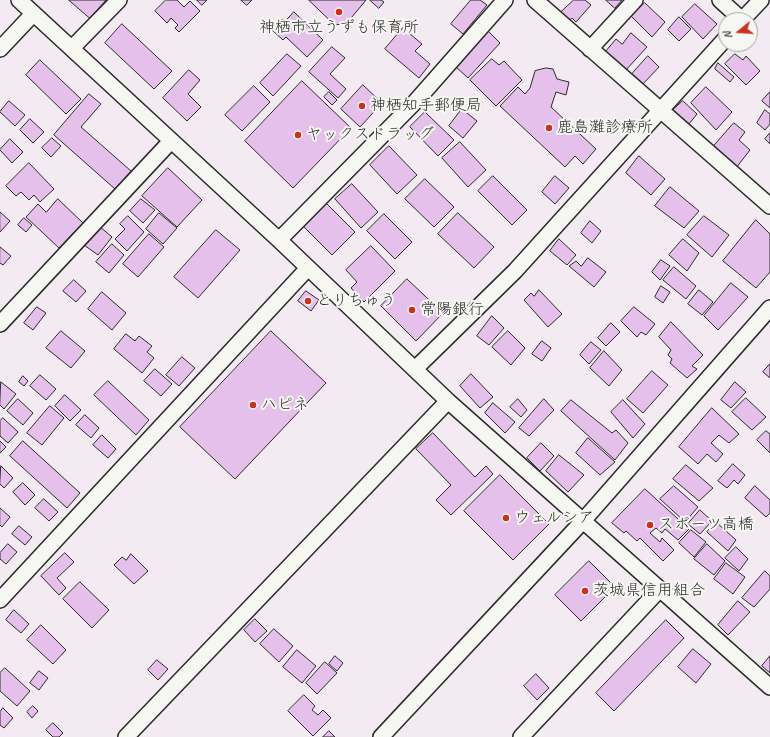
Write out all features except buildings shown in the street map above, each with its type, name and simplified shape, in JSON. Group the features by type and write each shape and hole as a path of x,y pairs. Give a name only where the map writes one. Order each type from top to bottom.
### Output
{"street":[{"path":"19,0 171,142 279,240 448,401 582,522 770,687"},
{"path":"72,48 119,0"},
{"path":"279,240 416,101 505,0"},
{"path":"535,0 770,206"},
{"path":"590,49 635,0"},
{"path":"720,0 733,12"},
{"path":"750,12 761,0"},
{"path":"0,50 33,14"},
{"path":"415,369 515,271 718,47"},
{"path":"0,324 171,142"},
{"path":"0,600 308,268"},
{"path":"381,737 582,522 770,308"},
{"path":"126,737 448,401"},
{"path":"521,737 659,590"}],"place":[{"name":"神栖市立うずも保育所","path":"339,12"},
{"name":"神栖知手郵便局","path":"362,106"},
{"name":"鹿島灘診療所","path":"549,128"},
{"name":"ヤックスドラッグ","path":"298,135"},
{"name":"とりちゅう","path":"308,301"},
{"name":"常陽銀行","path":"412,310"},
{"name":"ハピネ","path":"253,405"},
{"name":"ウェルシア","path":"506,518"},
{"name":"スポーツ高橋","path":"650,525"},
{"name":"茨城県信用組合","path":"585,591"}]}
